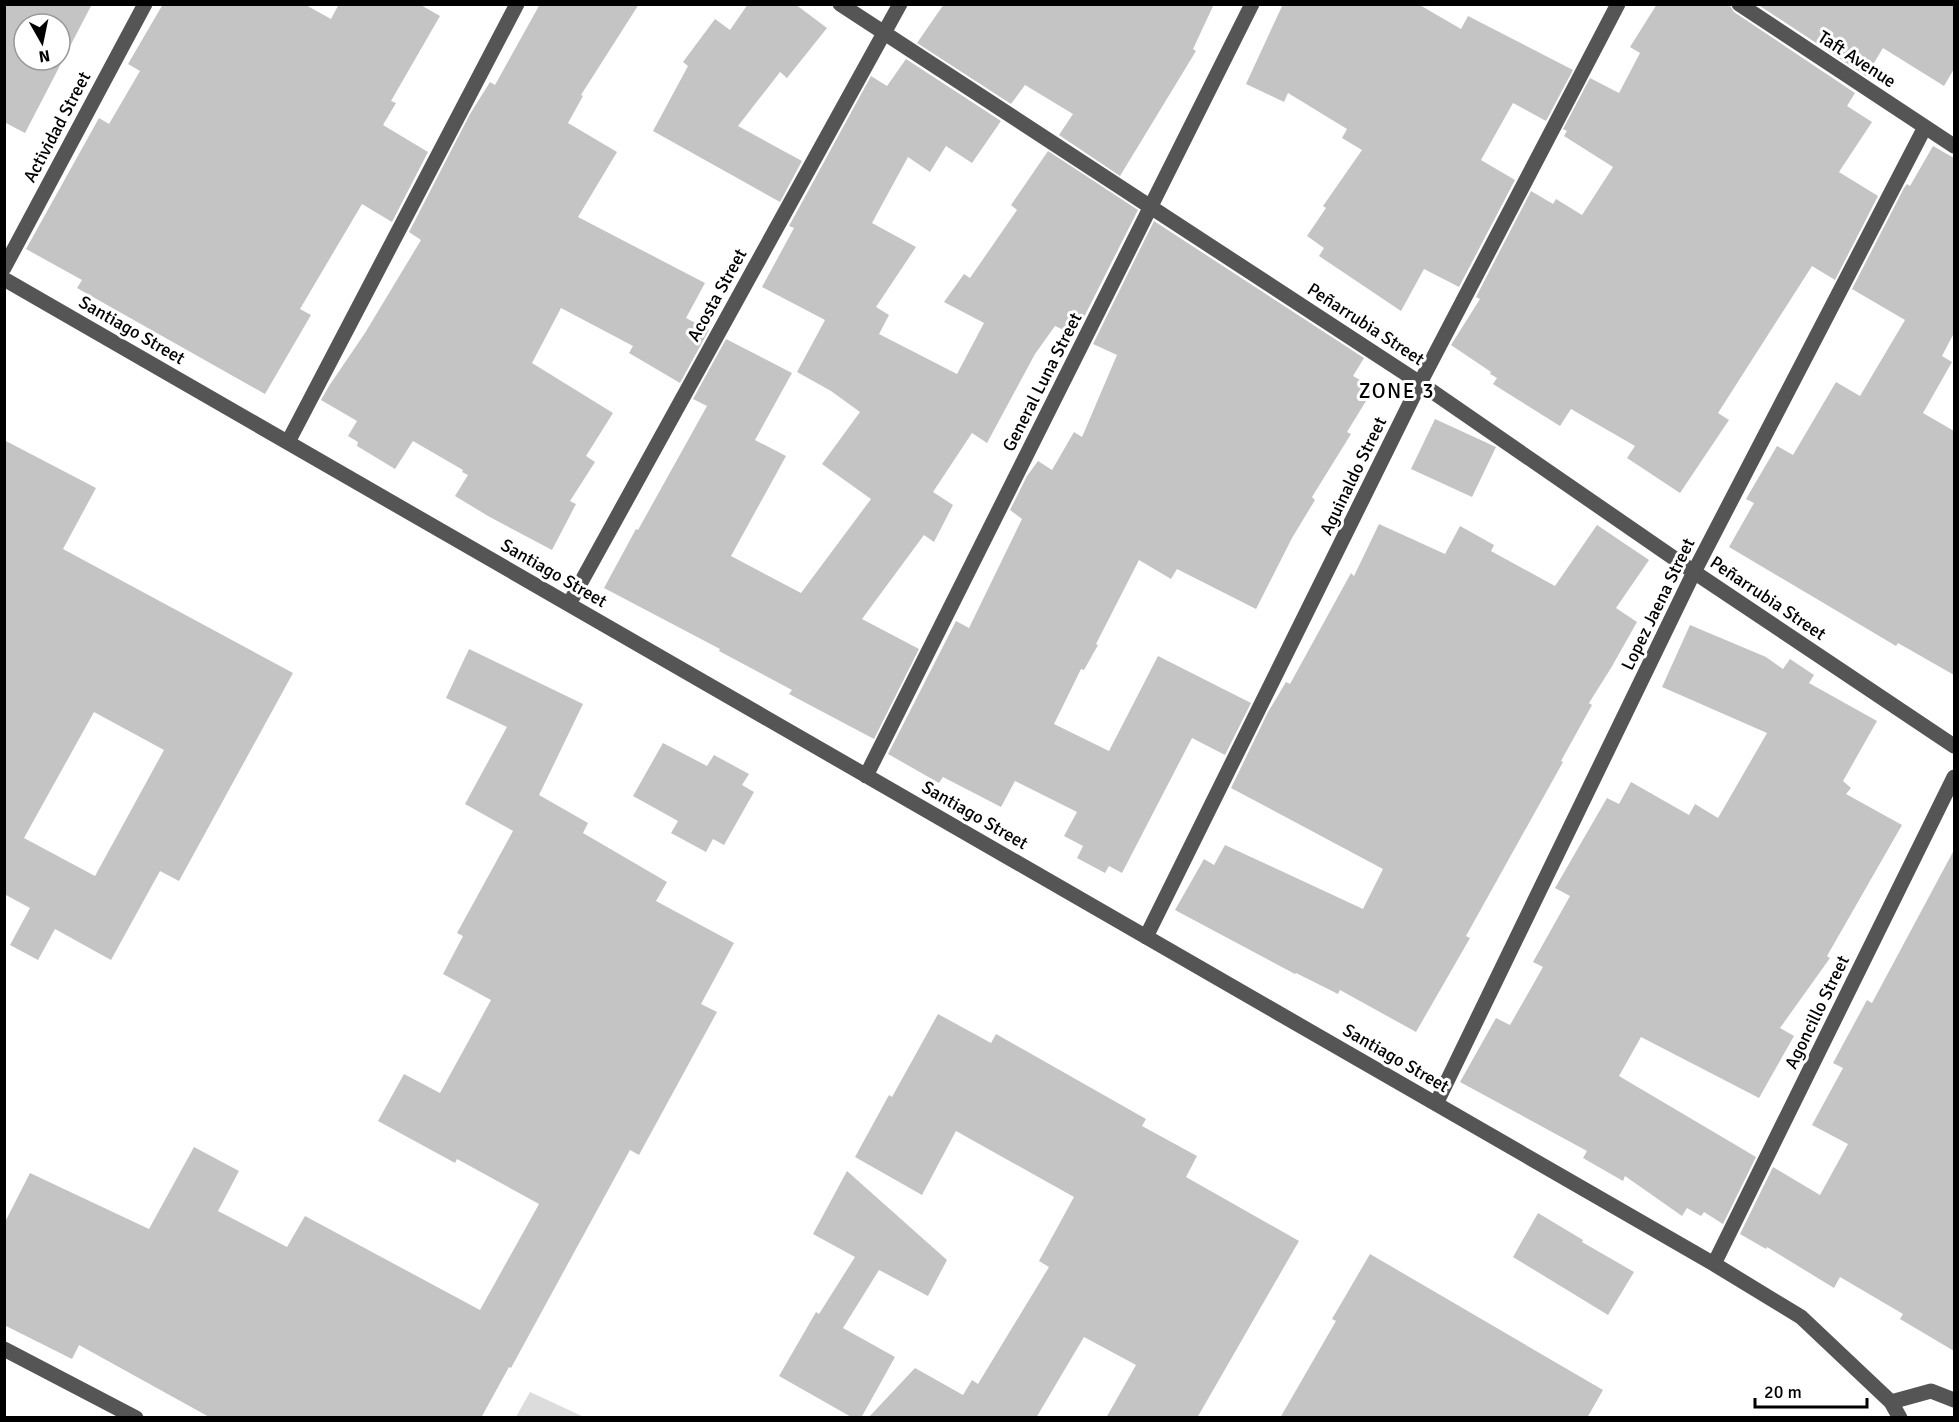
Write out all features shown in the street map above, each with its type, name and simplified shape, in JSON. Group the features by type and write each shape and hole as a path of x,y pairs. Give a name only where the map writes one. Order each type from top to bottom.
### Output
{"street":[{"name":"Actividad Street","path":"4,268 145,4"},
{"path":"288,442 517,4"},
{"name":"Peñarrubia Street","path":"840,4 1420,382 1694,572 1954,746"},
{"name":"Acosta Street","path":"569,604 900,4"},
{"name":"General Luna Street","path":"866,776 1252,4"},
{"name":"Aguinaldo Street","path":"1146,937 1420,382 1618,4"},
{"name":"Taft Avenue","path":"1739,4 1954,146"},
{"name":"Lopez Jaena Street","path":"1436,1104 1694,572 1925,126"},
{"name":"Santiago Street","path":"4,279 1714,1264 1801,1317 1891,1402 1900,1418"},
{"name":"Agoncillo Street","path":"1714,1264 1954,777"},
{"path":"4,1349 136,1418"},
{"path":"1891,1402 1931,1391 1954,1400"}],"shaded area":[{"path":"530,1392 584,1417 516,1417"}],"building":[{"path":"4,4 92,4 72,43 72,12 12,12 12,72 57,72 25,133 4,122"},
{"path":"163,4 304,4 331,19 339,4 419,4 440,16 391,101 396,103 383,125 428,152 392,222 362,204 300,309 311,315 265,394 77,288 82,280 26,249 99,118 109,124 140,71 128,64"},
{"path":"540,4 639,4 581,95 583,96 568,123 617,152 578,217 705,283 686,318 709,330 680,383 629,353 633,346 561,308 532,363 613,413 586,456 595,462 570,501 576,504 552,550 455,496 468,475 413,441 395,469 357,446 358,442 348,436 357,421 321,400 365,333 421,240 409,232 470,114 490,82 495,85"},
{"path":"748,4 795,4 827,28 787,78 780,72 738,126 802,161 780,202 653,131 688,66 683,62 715,19 730,30"},
{"path":"944,4 1214,4 1193,49 1196,51 1120,176 1059,135 1073,114 1025,85 1011,104 917,43"},
{"path":"1283,4 1418,4 1461,29 1468,16 1573,70 1546,121 1513,103 1481,160 1515,180 1459,287 1424,269 1401,311 1319,256 1324,248 1307,236 1326,208 1323,206 1362,150 1342,138 1347,129 1288,93 1284,102 1246,84"},
{"path":"1657,4 1729,4 1734,12 1855,93 1847,106 1872,122 1839,172 1878,196 1835,280 1812,266 1718,413 1729,420 1680,493 1627,458 1635,446 1571,409 1560,426 1493,384 1497,378 1490,374 1491,372 1451,345 1480,299 1476,297 1531,191 1553,204 1556,199 1582,215 1613,167 1564,136 1567,131 1563,129 1590,78 1619,93 1640,53 1630,47"},
{"path":"1757,4 1954,4 1954,69 1944,86 1883,48 1866,76"},
{"path":"906,59 1001,121 972,163 946,146 930,172 908,157 872,223 916,247 876,307 889,315 879,334 957,374 984,323 944,302 964,274 970,278 1017,210 1011,205 1048,151 1138,210 1075,335 1055,326 1035,354 987,443 972,433 933,492 953,505 934,542 924,535 862,619 919,649 874,739 789,694 792,690 719,651 720,649 604,588 707,406 693,399 726,339 792,373 755,440 786,456 731,556 801,593 871,499 822,464 860,412 831,391 797,372 825,320 762,287 794,228 789,226 871,76 887,86"},
{"path":"1933,146 1954,158 1954,333 1942,356 1952,362 1923,413 1954,431 1954,675 1898,643 1896,646 1729,547 1754,503 1746,499 1777,446 1793,455 1836,382 1860,396 1905,320 1852,289 1904,188 1907,184 1910,186"},
{"path":"1154,221 1364,358 1353,376 1374,388 1347,432 1351,434 1312,497 1315,500 1292,538 1256,609 1177,569 1171,579 1139,560 1096,644 1098,645 1084,670 1081,669 1054,724 1109,751 1158,656 1251,703 1225,755 1192,738 1122,873 1109,866 1105,873 1077,858 1083,846 1064,836 1077,812 1015,781 1001,807 943,777 939,783 888,754 956,621 969,628 1022,519 1010,510 1027,476 1038,461 1052,470 1074,432 1082,437 1117,355 1093,344"},
{"path":"1435,419 1496,447 1472,497 1411,469"},
{"path":"4,440 96,488 63,549 293,673 179,881 160,871 111,960 55,929 38,960 10,945 30,908 4,894","holes":["94,712 164,750 95,876 24,838"]},
{"path":"1379,524 1445,554 1460,526 1494,545 1491,551 1555,586 1597,525 1649,560 1616,608 1637,622 1589,703 1592,705 1561,761 1563,762 1466,936 1470,938 1416,1032 1340,990 1338,994 1295,974 1175,910 1204,859 1214,865 1225,845 1363,909 1383,869 1231,788 1268,712 1286,682 1290,684 1351,573 1354,576"},
{"path":"1690,625 1766,657 1783,669 1790,659 1814,675 1809,683 1877,721 1843,781 1851,788 1846,794 1902,825 1827,956 1830,958 1780,1028 1794,1036 1759,1098 1641,1037 1619,1076 1756,1157 1723,1224 1704,1212 1701,1216 1687,1208 1682,1216 1625,1176 1623,1181 1583,1158 1587,1151 1460,1082 1496,1018 1510,1025 1543,967 1533,962 1570,896 1555,888 1607,798 1619,804 1631,782 1689,815 1695,804 1718,818 1767,733 1662,687"},
{"path":"469,649 583,704 539,795 588,823 583,833 667,882 656,901 734,943 701,1004 717,1012 639,1155 630,1150 511,1368 509,1367 481,1418 211,1418 79,1345 72,1359 4,1325 4,1224 30,1173 149,1229 194,1147 239,1171 218,1211 287,1247 305,1216 480,1310 539,1204 457,1159 455,1163 378,1121 404,1074 440,1093 491,1000 443,974 463,936 457,933 513,831 465,804 507,727 446,698"},
{"path":"663,743 707,766 714,755 749,774 742,785 754,792 724,845 713,839 706,852 671,833 678,821 633,796"},
{"path":"1954,850 1954,1351 1900,1319 1903,1314 1840,1277 1834,1288 1767,1247 1766,1249 1740,1234 1773,1167 1820,1195 1848,1144 1812,1125 1843,1068 1833,1063 1867,1000 1872,1003"},
{"path":"938,1014 991,1043 996,1034 1146,1119 1142,1126 1197,1156 1186,1177 1299,1241 1197,1418 1106,1418 1136,1365 1084,1337 1036,1418 868,1418 915,1368 963,1395 972,1380 978,1384 1049,1267 1039,1261 1074,1197 956,1131 922,1195 855,1157 889,1095 892,1097"},
{"path":"847,1171 947,1260 928,1296 879,1270 843,1328 895,1357 861,1418 853,1418 779,1376 816,1312 819,1314 855,1257 813,1234"},
{"path":"1538,1213 1634,1272 1608,1315 1513,1257"},
{"path":"1370,1254 1603,1390 1587,1418 1280,1418 1336,1321 1332,1319"}],"district":[{"name":"ZONE 3","path":"1397,391"}]}
